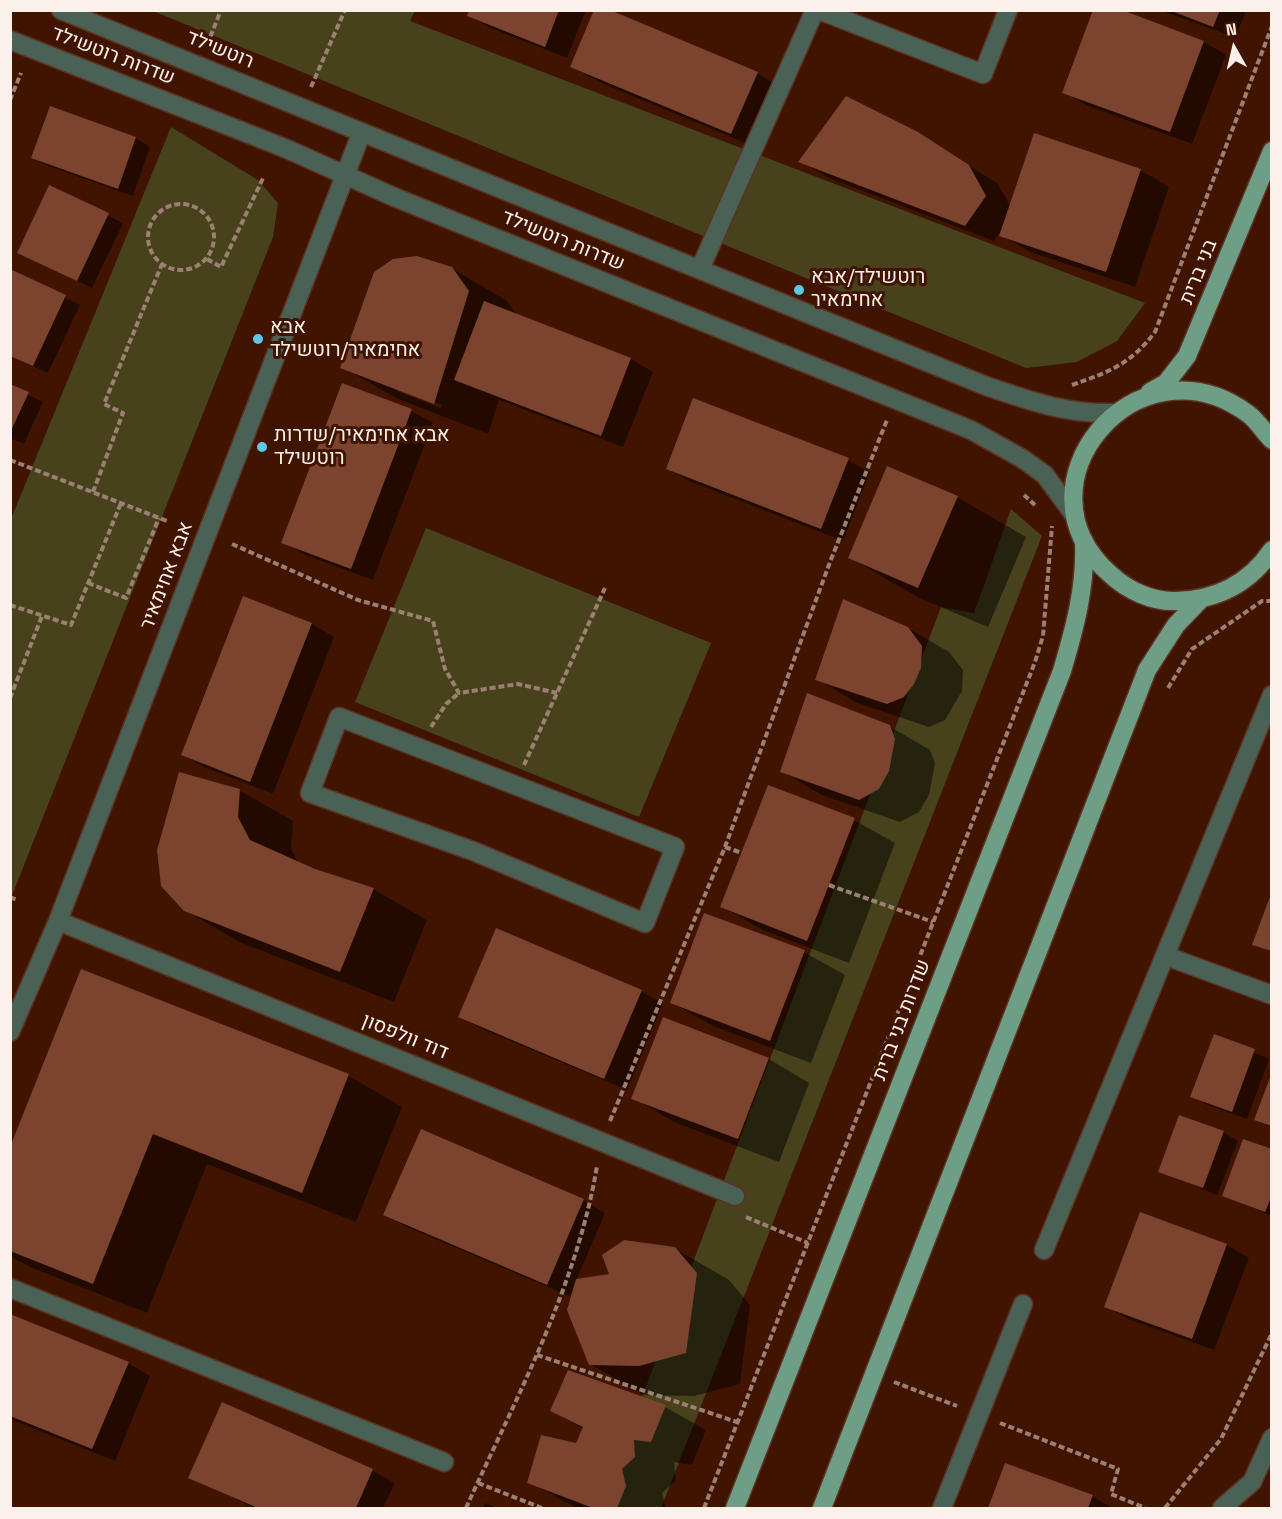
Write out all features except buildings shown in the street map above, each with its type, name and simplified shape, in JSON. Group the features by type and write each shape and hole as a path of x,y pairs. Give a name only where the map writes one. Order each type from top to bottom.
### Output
{"main road":[{"name":"בני ברית","path":"1146,395 1166,383 1187,356 1272,151"},
{"path":"1272,440 1249,414 1217,396 1182,389 1146,395 1113,413 1094,433 1080,459 1074,487 1075,516 1084,541 1099,565 1120,583 1145,596 1172,601 1200,600 1226,592 1248,577 1272,550"},
{"name":"שדרות בני ברית","path":"735,1509 1062,671 1080,607 1085,566 1084,541"},
{"path":"822,1509 1147,670 1176,625 1200,600"}],"street":[{"name":"רוטשילד","path":"61,10 361,134"},
{"path":"700,269 817,10 983,74 1008,10"},
{"name":"שדרות רוטשילד","path":"10,40 287,149 344,175 971,430 1023,459 1045,476 1075,516"},
{"name":"אבא אחימאיר","path":"10,1032 58,921 361,134"},
{"name":"שדרות רוטשילד","path":"361,134 986,386 1052,408 1082,413 1113,413"},
{"path":"1248,577 1272,568"},
{"path":"1044,1250 1272,695"},
{"path":"339,717 418,748 675,847 645,923 473,851 309,793 339,717"},
{"name":"דוד וולפסון","path":"58,921 735,1196"},
{"path":"1166,956 1272,995"},
{"path":"10,1288 444,1462"},
{"path":"942,1509 1023,1304"},
{"path":"1222,1509 1252,1482 1267,1459 1272,1438"}],"path":[{"path":"207,45 221,10"},
{"path":"311,88 345,10"},
{"path":"1065,388 1108,372 1140,352 1155,332 1272,26"},
{"path":"10,100 21,73"},
{"path":"207,259 221,267 264,176"},
{"path":"173,205 187,205 200,210 210,220 214,240 207,259 197,267 185,270 173,269 162,264 153,255 148,243 149,231 154,219 162,210 173,205"},
{"path":"93,492 123,413 104,404 162,264"},
{"path":"619,1097 725,848 830,562 887,420"},
{"path":"10,460 168,521"},
{"path":"1024,495 1038,508"},
{"path":"10,605 71,625 121,503"},
{"path":"88,584 126,598 159,518"},
{"path":"704,1509 1040,645 1046,605 1052,521"},
{"path":"232,544 358,600 433,621 445,669 459,693"},
{"path":"515,785 604,588"},
{"path":"10,698 42,615"},
{"path":"418,748 446,704 459,693 518,684 557,693"},
{"path":"725,848 742,853"},
{"path":"830,885 933,922"},
{"path":"10,897 17,900"},
{"path":"466,1509 537,1355 590,1208 601,1141"},
{"path":"735,1196 729,1210 808,1243"},
{"path":"1165,1509 1221,1439 1272,1333"},
{"path":"537,1355 737,1422"},
{"path":"893,1382 1118,1469 1111,1494 1145,1509"},
{"path":"478,1483 542,1509"}],"shaded area":[{"path":"153,11 415,11 410,21 1145,303 1117,341 1077,362 1026,368"},
{"path":"171,127 258,180 278,203 273,237 11,898 11,519"},
{"path":"1011,509 1042,536 661,1508 600,1508 941,607 974,613"},
{"path":"426,528 711,643 639,817 355,702"}],"place":[{"name":"רוטשילד/אבא אחימאיר","path":"799,290"},
{"name":"אבא אחימאיר/רוטשילד","path":"258,339"},
{"name":"אבא אחימאיר/שדרות רוטשילד","path":"262,447"}]}
